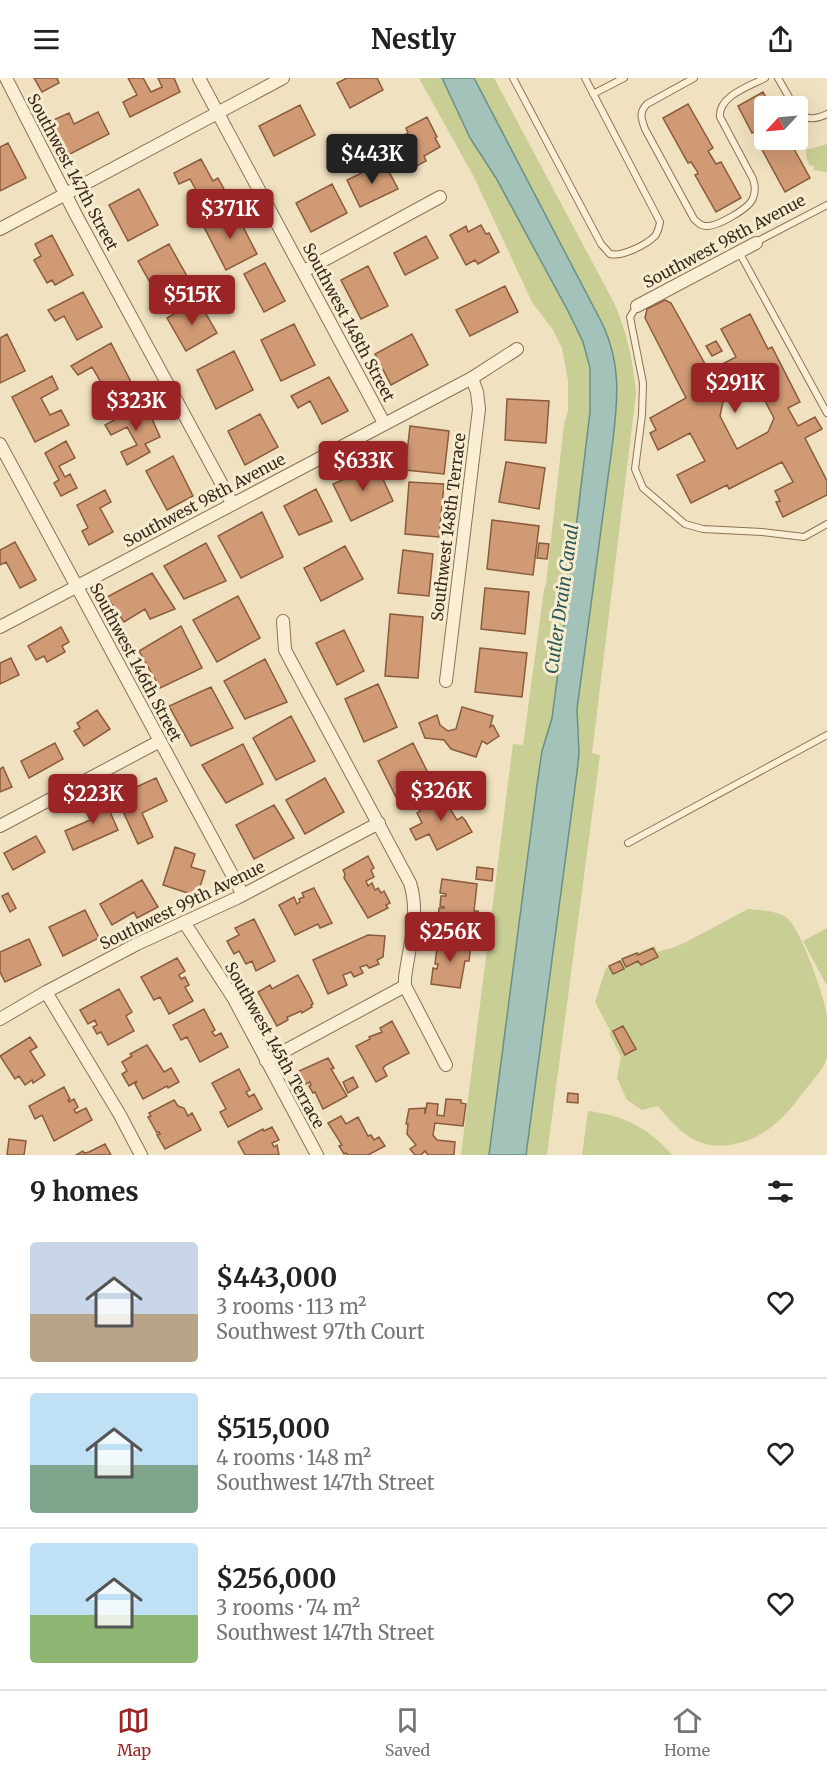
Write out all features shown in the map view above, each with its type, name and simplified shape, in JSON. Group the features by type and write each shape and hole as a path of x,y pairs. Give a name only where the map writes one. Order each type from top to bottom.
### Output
{"street":[{"name":"Southwest 147th Street","path":"6,78 65,194 232,503"},
{"name":"Southwest 148th Street","path":"200,78 384,423"},
{"path":"0,229 283,78"},
{"path":"304,271 441,197"},
{"name":"Southwest 98th Avenue","path":"637,306 756,243"},
{"name":"Southwest 98th Avenue","path":"0,627 472,378 517,349"},
{"name":"Southwest 148th Terrace","path":"446,681 479,409 472,378"},
{"name":"Southwest 146th Street","path":"0,444 243,895"},
{"path":"283,621 285,650 407,875 414,896 415,912 405,986 446,1065"},
{"path":"0,826 160,741"},
{"name":"Southwest 99th Avenue","path":"0,1019 46,992 184,922 243,895 379,823"},
{"name":"Southwest 145th Terrace","path":"184,922 227,987 317,1155"},
{"path":"266,1061 405,986"},
{"path":"46,992 120,1115 141,1155"}],"lane":[{"path":"513,78 601,244 610,254 622,254 654,237 660,222 585,78"},
{"path":"593,94 624,78"},
{"path":"694,78 647,104 642,109 641,117 645,129 694,219 706,226 745,209 754,197 753,179 719,111 727,100 765,78"},
{"path":"778,78 788,96"},
{"path":"808,118 827,114"},
{"name":"Southwest 98th Avenue","path":"756,243 827,205"},
{"path":"739,251 827,413"},
{"path":"637,306 630,317 643,383 642,415 635,469 643,488 685,524 703,529 804,537 827,524"},
{"path":"628,843 827,735"}],"green space":[{"path":"419,78 442,78 470,138 497,178 568,311 583,342 590,368 590,412 567,602 552,718 542,751 537,785 489,1155 461,1155 513,744 523,745 546,584 564,424 568,411 568,380 562,348 553,330 532,302 474,177"},
{"path":"474,78 494,78 612,299 622,322 628,345 636,394 592,753 600,755 547,1155 526,1155 577,772 579,753 577,709 613,440 617,381 613,354 603,325"},
{"path":"827,144 827,172 813,170 814,166 809,165 806,156 808,149"},
{"path":"748,909 783,915 799,935 825,1006 827,1056 820,1071 797,1101 780,1120 767,1130 752,1139 736,1144 710,1145 688,1136 658,1106 642,1110 627,1100 617,1078 621,1057 595,1002 606,968 655,946 657,952 672,948"},
{"path":"827,928 827,986 803,941"},
{"path":"588,1111 634,1124 654,1137 672,1155 582,1155"}],"water":[{"path":"442,78 474,78 603,325 613,354 617,381 613,440 577,709 579,753 577,772 526,1155 489,1155 537,785 542,751 552,718 567,602 590,412 590,368 583,342 568,311 496,178 470,138"}],"building":[{"path":"34,78 57,78 59,83 42,92"},
{"path":"128,78 143,78 151,92 162,87 158,78 174,78 180,92 130,117 123,102 137,95"},
{"path":"347,78 377,78 383,90 350,108 337,83"},
{"path":"754,97 754,132 752,133 738,106"},
{"path":"688,104 713,148 708,151 716,164 721,162 741,198 716,212 695,175 698,174 697,171 691,162 688,163 663,118"},
{"path":"300,105 315,135 274,156 259,126"},
{"path":"98,112 109,134 68,155 51,121 69,113 74,124"},
{"path":"427,117 440,147 424,156 426,161 413,168 398,138 408,133 406,128"},
{"path":"8,143 26,178 0,191 0,147"},
{"path":"762,150 795,150 810,178 785,192"},
{"path":"201,159 213,181 218,178 225,191 206,201 204,197 201,199 190,179 179,184 174,173"},
{"path":"384,162 398,189 360,207 347,180"},
{"path":"332,184 347,213 311,232 296,203"},
{"path":"139,189 158,225 128,241 109,205"},
{"path":"235,211 257,254 226,270 204,227"},
{"path":"481,225 486,234 489,233 499,252 478,264 475,260 466,265 450,235 466,226 468,232"},
{"path":"52,235 73,275 55,285 52,280 47,283 34,260 41,256 35,244"},
{"path":"426,236 438,258 405,275 394,253"},
{"path":"169,244 188,278 157,295 138,261"},
{"path":"265,263 285,301 264,312 244,274"},
{"path":"368,266 388,306 361,319 341,280"},
{"path":"505,286 518,312 470,336 456,310"},
{"path":"83,292 102,327 77,340 64,316 55,321 48,310"},
{"path":"198,300 217,333 186,351 167,318"},
{"path":"665,300 671,303 709,371 736,357 721,329 750,314 768,349 772,347 800,402 788,408 798,426 815,417 822,429 805,438 827,481 827,495 783,517 776,502 780,501 775,491 793,482 782,462 729,489 727,485 691,503 677,475 705,461 690,433 658,450 650,433 656,430 650,418 686,398 645,318 647,309","holes":["756,384 774,418 768,432 737,449 720,416 723,402"]},
{"path":"294,324 315,365 281,381 261,340"},
{"path":"7,334 25,371 0,383 0,338"},
{"path":"412,334 428,365 391,385 375,354"},
{"path":"716,341 722,351 712,356 706,346"},
{"path":"111,343 132,384 109,396 92,367 78,375 71,366"},
{"path":"234,351 253,390 216,409 197,370"},
{"path":"52,376 58,389 41,398 50,415 61,410 69,425 35,442 12,397"},
{"path":"329,377 348,411 322,424 310,401 298,408 291,396"},
{"path":"507,399 549,401 546,443 505,440"},
{"path":"145,403 160,437 145,444 150,452 127,465 121,452 137,445 127,427 111,435 105,425"},
{"path":"260,414 278,447 245,465 228,431"},
{"path":"410,426 449,431 444,474 405,470"},
{"path":"66,441 75,458 59,466 65,477 70,474 77,488 61,496 54,483 59,480 45,453"},
{"path":"173,456 193,496 167,510 146,471"},
{"path":"506,462 545,468 539,509 499,502"},
{"path":"376,464 393,501 351,521 333,484"},
{"path":"409,482 444,484 439,537 405,534"},
{"path":"316,489 332,521 299,535 284,506"},
{"path":"105,490 111,502 100,508 113,532 89,545 82,531 88,528 77,505"},
{"path":"262,512 283,557 241,578 218,536"},
{"path":"492,520 539,526 533,575 487,569"},
{"path":"15,542 36,580 20,588 6,562 0,565 0,550"},
{"path":"206,543 226,581 184,599 164,566"},
{"path":"539,543 549,544 547,559 537,558"},
{"path":"345,546 363,579 321,601 304,568"},
{"path":"403,550 433,554 429,596 398,593"},
{"path":"152,573 175,609 150,619 145,609 124,622 107,597"},
{"path":"485,588 529,592 525,634 481,629"},
{"path":"238,596 260,638 217,662 193,620"},
{"path":"390,614 423,617 418,678 385,676"},
{"path":"181,626 202,668 160,688 139,651"},
{"path":"61,627 69,642 62,646 65,652 47,662 44,656 36,660 28,646"},
{"path":"344,630 364,671 337,685 316,643"},
{"path":"480,648 527,653 522,697 475,692"},
{"path":"11,658 19,675 0,684 0,663"},
{"path":"265,659 287,702 245,719 224,681"},
{"path":"378,684 397,727 364,742 345,699"},
{"path":"211,687 233,728 191,746 169,706"},
{"path":"462,707 493,716 490,727 493,725 499,736 487,744 482,741 476,757 451,749 444,740 425,738 419,723 437,715 440,725 448,731 456,729"},
{"path":"97,710 110,729 84,746 74,731 80,728 77,723"},
{"path":"291,716 315,761 276,780 253,738"},
{"path":"55,743 63,759 29,778 21,761"},
{"path":"413,743 435,787 400,805 378,761"},
{"path":"243,744 263,784 226,803 202,765"},
{"path":"3,767 12,787 0,792 0,769"},
{"path":"156,778 167,801 142,813 153,837 138,844 116,796"},
{"path":"325,778 344,812 305,834 286,800"},
{"path":"454,791 459,800 458,804 450,809 457,820 462,817 465,820 472,832 437,850 429,834 416,840 410,829 422,823 417,813 419,809"},
{"path":"104,798 118,830 73,850 65,831 90,820 84,807"},
{"path":"274,805 294,838 254,859 236,825"},
{"path":"36,836 45,852 13,870 4,853"},
{"path":"175,847 195,854 191,867 205,871 197,896 163,885"},
{"path":"368,856 374,868 371,870 374,877 366,881 368,886 372,883 375,890 378,888 381,893 384,891 390,903 386,905 388,908 368,918 344,878 343,870"},
{"path":"477,867 493,869 492,881 476,879"},
{"path":"442,879 477,884 474,911 478,911 479,914 476,925 438,920 439,908 444,908 440,906 441,896 446,896 440,893"},
{"path":"142,880 158,907 137,918 134,912 112,925 100,904"},
{"path":"314,888 332,923 320,928 318,924 295,935 279,905 294,897 297,904 300,902 299,899 304,897 302,893"},
{"path":"8,893 16,908 10,912 2,896"},
{"path":"85,910 99,938 63,956 49,927"},
{"path":"254,919 275,961 256,971 252,961 246,964 239,951 234,954 227,941 239,935 235,928"},
{"path":"368,935 385,936 383,957 377,960 379,964 369,968 367,965 360,967 363,973 354,977 351,972 343,975 347,985 328,994 313,960"},
{"path":"29,939 41,965 5,982 0,972 0,952"},
{"path":"438,940 471,944 469,961 465,961 460,988 431,984 433,968 437,969 438,964 435,964"},
{"path":"653,948 658,957 641,965 638,961 626,967 622,959"},
{"path":"177,958 185,971 179,975 181,979 185,977 189,985 185,987 193,1001 169,1014 160,997 154,1000 141,977"},
{"path":"620,961 624,969 613,974 609,966"},
{"path":"298,975 310,997 312,1007 302,1013 301,1011 287,1017 288,1020 277,1026 258,992 270,985 272,989"},
{"path":"119,989 132,1012 126,1016 134,1031 108,1045 101,1032 97,1034 93,1027 97,1025 95,1020 88,1024 80,1010"},
{"path":"204,1009 215,1030 212,1032 215,1036 221,1033 228,1047 200,1062 187,1037 181,1040 173,1025"},
{"path":"392,1021 409,1053 386,1065 383,1068 387,1076 376,1082 356,1046 382,1032 380,1028"},
{"path":"623,1026 636,1049 625,1055 613,1031"},
{"path":"30,1037 37,1047 30,1051 45,1075 25,1085 19,1076 15,1079 0,1056"},
{"path":"147,1045 164,1072 171,1068 179,1082 143,1099 135,1084 137,1081 129,1086 122,1074 127,1071 122,1062 132,1056 130,1054"},
{"path":"328,1058 334,1068 331,1069 347,1096 323,1109 315,1092 313,1093 309,1086 310,1082 306,1084 299,1071"},
{"path":"239,1069 250,1090 246,1092 249,1097 254,1094 262,1109 228,1127 220,1112 226,1109 212,1083"},
{"path":"353,1077 358,1087 348,1093 343,1082"},
{"path":"64,1087 70,1099 69,1102 74,1099 78,1107 74,1110 76,1113 86,1108 92,1120 54,1141 42,1115 35,1119 29,1106"},
{"path":"568,1093 578,1094 578,1103 567,1102"},
{"path":"446,1099 461,1100 461,1103 466,1104 463,1126 435,1123 433,1135 437,1140 455,1142 454,1155 428,1155 425,1151 421,1155 415,1155 410,1149 416,1145 407,1134 409,1109 425,1108 425,1114 427,1103 438,1104 437,1115 444,1116"},
{"path":"174,1100 178,1106 184,1108 188,1116 192,1113 201,1130 165,1149 157,1135 160,1134 159,1132 157,1133 148,1117 151,1116 149,1113"},
{"path":"341,1116 346,1124 358,1117 368,1136 371,1135 374,1140 379,1137 385,1146 368,1155 344,1154 339,1146 342,1145 328,1123"},
{"path":"272,1127 279,1140 272,1143 274,1147 277,1145 279,1155 245,1155 238,1142 263,1129 264,1131"},
{"path":"9,1139 26,1141 24,1155 7,1155"},
{"path":"105,1144 111,1155 76,1155 83,1151 84,1153 89,1152"}],"water label":[{"name":"Cutler Drain Canal","path":"562,599"}]}
